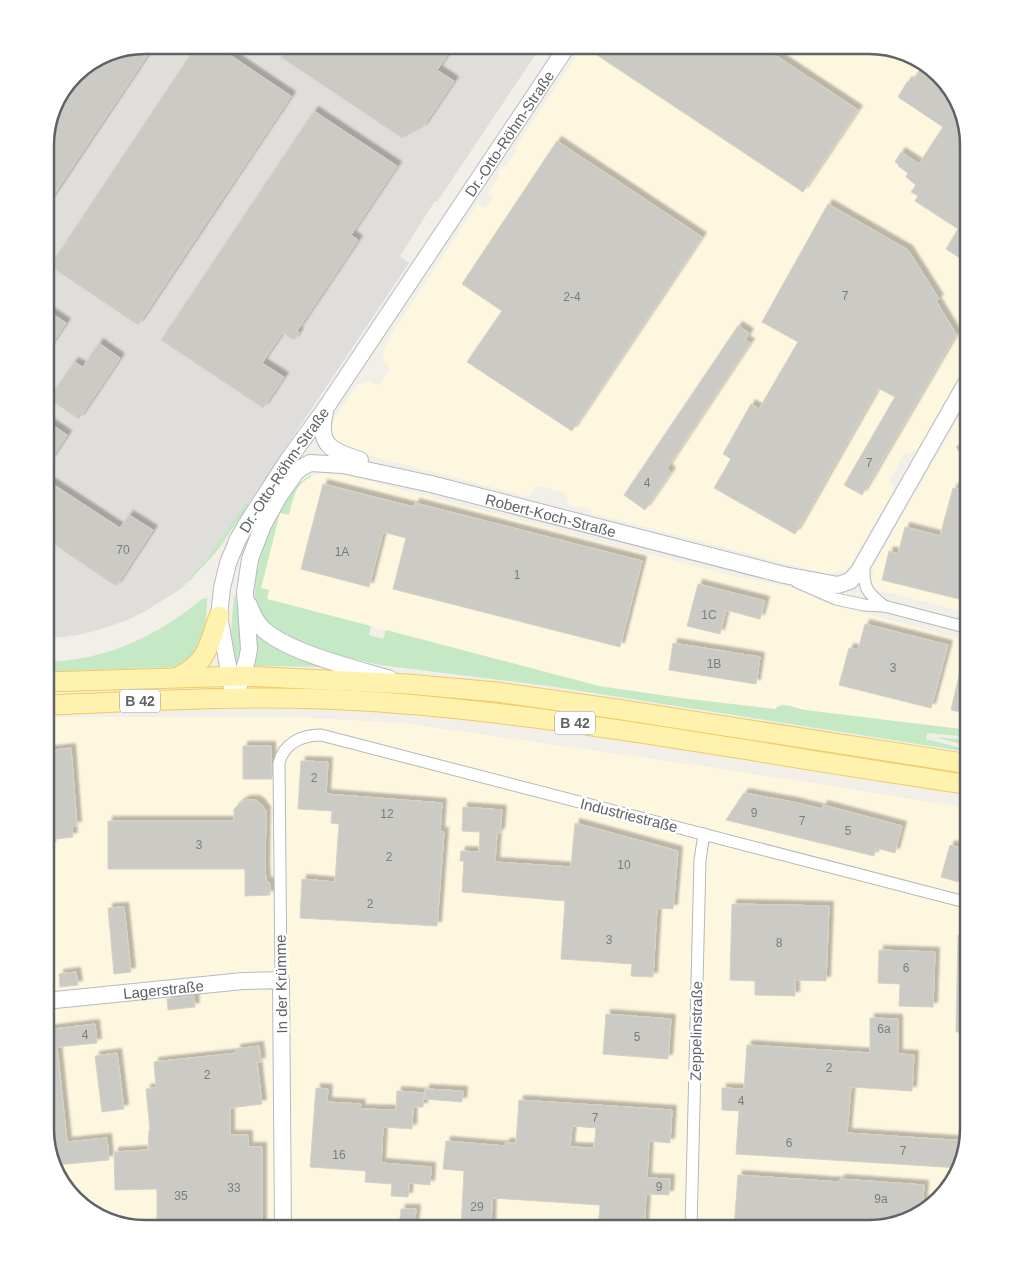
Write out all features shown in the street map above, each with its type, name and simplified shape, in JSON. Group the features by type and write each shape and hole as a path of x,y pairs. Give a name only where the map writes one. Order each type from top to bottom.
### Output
{"main road":[{"name":"Dr.-Otto-Röhm-Straße","path":"235,698 236,676 224,640 219,616 224,574 238,539 288,460 325,409 562,54"},
{"path":"864,563 960,394"},
{"path":"325,409 322,423 323,435 326,442 333,449 431,484"},
{"name":"Dr.-Otto-Röhm-Straße","path":"236,676 249,649 245,592 250,559 255,543 268,515 296,472 306,465 317,462"},
{"name":"Robert-Koch-Straße","path":"317,462 343,465 431,484 784,575 838,585 850,581 864,563"},
{"path":"245,592 255,620 262,629 274,638 324,659 407,684"},
{"path":"178,677 191,670 202,660 208,651 219,616"},
{"name":"B 42","path":"54,682 236,676 407,684 497,692 960,763"},
{"name":"B 42","path":"54,705 235,698 306,698 363,701 465,710 608,728 960,784"},
{"name":"Lagerstraße","path":"54,1000 243,981 281,980"},
{"name":"In der Krümme","path":"281,980 283,1220"}],"street":[{"name":"Robert-Koch-Straße","path":"864,563 865,587 869,594 884,606"},
{"name":"Robert-Koch-Straße","path":"784,575 828,597 884,606 960,626"},
{"name":"Industriestraße","path":"291,744 306,736 321,735 960,901"},
{"name":"In der Krümme","path":"281,980 278,770 281,755 291,744"},
{"name":"Zeppelinstraße","path":"691,1220 699,865 704,834"}],"shaded area":[{"path":"138,54 536,54 437,202 435,201 400,256 409,263 214,555 182,588 144,612 125,621 78,635 54,638 54,138 63,104 72,89 85,76 104,63 127,55"},
{"path":"578,54 887,55 910,63 925,72 945,94 951,104 959,127 960,144 960,375 917,450 913,450 910,454 904,454 890,479 894,490 852,562 844,571 827,574 591,513 591,509 580,506 577,508 568,504 565,493 539,486 536,486 529,497 359,453 344,447 333,437 331,429 334,419 355,388 359,384 369,381 379,385 390,368 384,361 383,355 389,338 478,203 486,208 493,197 488,194 500,175 498,174 502,167 506,166 517,150 515,148"},
{"path":"960,416 960,611 878,590 873,585 871,577 875,563"},
{"path":"328,473 346,475 721,573 813,592 814,598 829,604 960,639 960,729 805,710 783,704 775,709 599,686 255,596 254,589 276,516 302,479 311,475"},
{"path":"54,717 290,717 403,723 736,771 960,807 959,1147 951,1170 945,1180 920,1205 910,1211 887,1219 870,1220 138,1220 127,1219 104,1211 85,1198 69,1180 63,1170 55,1147 54,1130"}],"green space":[{"path":"311,475 298,488 289,515 280,513 261,588 269,590 267,599 371,626 369,635 383,639 386,630 599,686 775,709 785,705 805,710 960,729 960,736 927,733 926,739 960,748 960,751 549,686 380,665 336,655 288,638 266,622 255,600 254,583 262,549 276,516 297,484"},
{"path":"245,504 249,504 220,547 190,581 188,580 208,557"},
{"path":"234,595 243,645 239,665 235,659 231,642"},
{"path":"207,598 203,639 196,653 184,664 176,667 54,672 54,662 88,657 129,644 167,624 202,599"},
{"path":"250,623 334,667 250,666"},
{"path":"934,737 960,739 960,744"}],"building":[{"path":"148,54 54,195 54,138 63,104 72,89 85,76 104,63 127,55"},
{"path":"191,54 228,54 291,96 138,325 54,269 54,260"},
{"path":"283,54 448,54 437,70 454,81 423,127 402,138 281,57"},
{"path":"596,54 774,54 858,110 803,192"},
{"path":"920,69 934,80 951,104 959,127 960,258 946,249 958,229 915,201 918,196 911,192 916,185 906,177 908,173 895,162 901,152 919,164 943,127 898,97 908,81 911,83"},
{"path":"314,111 397,166 351,235 358,240 297,331 299,332 294,340 282,333 262,363 284,377 263,408 161,340"},
{"path":"557,141 702,237 572,431 467,362 502,311 462,284"},
{"path":"828,204 908,250 939,299 936,301 956,334 862,495 844,485 895,397 878,388 795,534 714,488 731,459 723,454 751,404 759,409 798,342 762,322"},
{"path":"54,315 66,323 54,341"},
{"path":"738,326 749,333 745,340 750,343 667,468 671,472 645,510 624,495"},
{"path":"99,343 120,358 79,419 54,402 54,392 74,362 83,367"},
{"path":"54,426 67,435 54,454"},
{"path":"960,444 960,453 956,447"},
{"path":"323,484 414,507 415,503 642,561 620,647 393,589 406,538 383,532 369,587 301,569"},
{"path":"54,485 120,528 129,515 153,530 116,586 54,544"},
{"path":"953,488 960,490 959,599 882,580 889,551 898,554 905,527 940,536"},
{"path":"698,584 765,601 760,619 726,610 720,634 687,626"},
{"path":"865,624 948,645 931,708 839,685 849,648 858,650"},
{"path":"673,643 760,657 756,684 669,670"},
{"path":"960,671 960,712 951,710"},
{"path":"243,746 271,746 272,779 243,779"},
{"path":"71,748 77,826 72,826 73,837 56,839 56,842 54,842 54,750"},
{"path":"301,761 328,762 326,794 442,803 440,832 444,832 437,926 300,918 302,879 335,882 339,824 331,823 332,811 298,809"},
{"path":"744,793 822,809 823,805 902,826 895,853 876,848 874,856 726,820"},
{"path":"246,800 255,800 266,811 265,868 266,881 270,883 270,895 245,896 245,869 108,869 108,821 234,821 234,809"},
{"path":"463,807 502,810 500,833 497,833 495,862 571,867 575,823 678,851 673,909 657,908 653,977 631,976 632,964 561,959 565,901 462,892 464,861 460,861 461,851 479,852 480,832 462,831"},
{"path":"950,845 960,848 960,882 941,877"},
{"path":"732,904 829,906 826,981 795,980 795,996 755,995 755,981 730,980"},
{"path":"124,907 131,972 114,974 108,908"},
{"path":"958,935 960,935 960,1032 956,1032"},
{"path":"879,950 935,952 933,1007 899,1006 900,984 878,983"},
{"path":"76,972 78,985 60,987 59,974"},
{"path":"194,996 195,1007 168,1010 167,999"},
{"path":"606,1014 671,1019 668,1059 603,1054"},
{"path":"870,1018 898,1019 898,1054 914,1055 912,1091 851,1087 847,1133 960,1141 952,1167 736,1154 739,1111 722,1110 722,1088 744,1089 747,1045 870,1053"},
{"path":"95,1024 97,1043 57,1047 67,1142 107,1138 109,1160 61,1165 55,1147 54,1130 54,1029"},
{"path":"259,1046 261,1062 257,1062 262,1104 230,1108 230,1135 248,1135 248,1147 262,1147 262,1220 157,1220 157,1189 115,1190 114,1152 148,1150 150,1130 146,1089 156,1088 154,1062 237,1053 236,1049"},
{"path":"117,1053 124,1109 102,1112 95,1056"},
{"path":"316,1088 328,1089 327,1102 361,1104 360,1109 396,1110 397,1091 424,1093 423,1107 413,1107 412,1129 383,1127 381,1163 431,1167 430,1185 409,1183 408,1197 391,1196 392,1184 365,1182 366,1171 310,1167"},
{"path":"425,1089 463,1091 462,1102 425,1099"},
{"path":"519,1100 672,1110 670,1143 649,1141 647,1178 670,1179 669,1195 646,1194 645,1220 599,1220 600,1205 492,1198 491,1220 461,1220 464,1171 443,1169 446,1141 505,1146 505,1143 516,1143","holes":["572,1126 596,1128 594,1148 570,1147"]},
{"path":"738,1175 840,1182 840,1179 924,1185 923,1203 910,1211 887,1219 735,1220"},
{"path":"401,1209 416,1209 415,1220 400,1220"}]}
